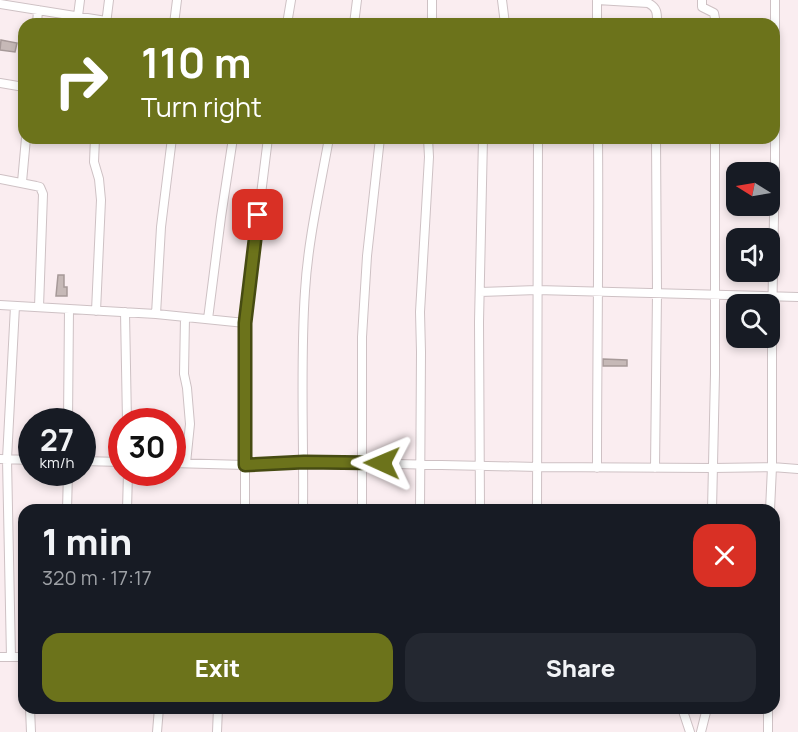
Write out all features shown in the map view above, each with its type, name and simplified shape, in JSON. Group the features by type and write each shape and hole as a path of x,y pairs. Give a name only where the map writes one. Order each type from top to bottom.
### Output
{"street":[{"path":"78,16 80,0"},
{"path":"107,18 109,0"},
{"path":"175,18 177,0"},
{"path":"288,18 291,0"},
{"path":"355,18 357,0"},
{"path":"432,0 432,18"},
{"path":"502,0 504,18"},
{"path":"597,18 597,0 648,3 657,10 657,18"},
{"path":"702,0 702,7 714,13 715,18"},
{"path":"775,0 775,18"},
{"path":"0,4 87,18"},
{"path":"37,18 38,10"},
{"path":"0,83 18,86"},
{"path":"22,182 25,144"},
{"path":"95,144 94,162 99,179 101,200 96,311"},
{"path":"156,314 162,227 171,144"},
{"path":"208,319 232,144"},
{"path":"244,504 245,323 267,144"},
{"path":"303,504 305,290 308,257 328,144"},
{"path":"362,504 362,337 367,256 379,144"},
{"path":"420,504 420,312 429,167 428,144"},
{"path":"480,504 480,214 483,144"},
{"path":"537,504 538,144"},
{"path":"597,468 598,144"},
{"path":"655,468 656,144"},
{"path":"712,504 715,144"},
{"path":"772,294 775,144"},
{"path":"0,179 40,187 43,194 39,307"},
{"path":"480,292 537,290 726,295"},
{"path":"780,296 798,297"},
{"path":"0,305 156,314 245,323"},
{"path":"11,657 3,459 15,306"},
{"path":"68,408 69,309"},
{"path":"125,312 127,408"},
{"path":"185,317 184,374 188,388 190,424 186,463 245,465 304,462 597,468 772,467 798,469"},
{"path":"770,504 772,348"},
{"path":"3,459 18,460"},
{"path":"67,504 68,486"},
{"path":"128,486 128,504"},
{"path":"0,657 18,657"},
{"path":"30,714 31,732"},
{"path":"158,732 159,714"},
{"path":"217,732 218,714"},
{"path":"684,714 690,732"},
{"path":"701,732 706,714"},
{"path":"768,714 768,732"}],"building":[{"path":"1,40 17,43 15,52 0,50"},
{"path":"58,275 64,275 67,296 56,296"},
{"path":"603,359 627,360 627,366 603,366"}],"route":[{"path":"258,215 245,323 245,465 304,462 382,463"}]}
